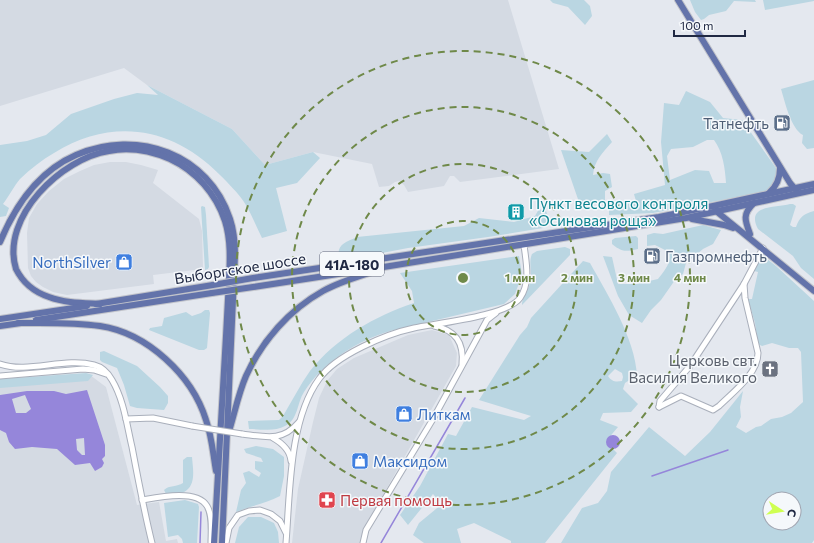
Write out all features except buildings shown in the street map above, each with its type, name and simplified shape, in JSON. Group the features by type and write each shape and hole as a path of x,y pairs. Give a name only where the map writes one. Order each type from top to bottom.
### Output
{"main road":[{"path":"678,0 780,166 797,189"},
{"path":"757,128 764,135 797,189"},
{"path":"0,242 14,212 35,184 57,166 81,153 107,145 134,144 166,151 194,167 211,183 220,196 230,219 234,234 235,255 222,543"},
{"path":"100,304 69,302 54,299 35,291 24,282 19,276 12,262 10,251 12,231 19,215 39,188 54,175 78,160 99,153 125,149 142,151 164,157 180,164 197,177 213,195 223,215 228,235 230,255 218,482 212,543"},
{"path":"768,194 777,184 780,175 780,166"},
{"name":"Выборгское шоссе","path":"0,319 100,304 213,284 754,204 814,184"},
{"name":"Выборгское шоссе","path":"0,326 524,245 686,218 768,194 797,189 814,190"},
{"path":"750,234 745,217 749,208 754,204"},
{"path":"716,210 814,290"},
{"path":"716,210 750,234 814,286"},
{"path":"686,218 724,224 739,230"},
{"path":"227,440 238,399 246,377 264,344 280,324 302,304 323,290 349,279 390,266"},
{"path":"18,323 101,326 131,336 163,356 184,378 196,397 206,420 218,482"}],"street":[{"path":"286,543 292,468 299,421 307,400 320,378 334,365 359,348 392,335 412,328 497,312 513,305 520,298 525,287 527,275 524,245"},
{"path":"744,284 745,298 758,353 758,361 752,373 719,406 713,410 681,396 659,407 660,401 690,366 744,284 763,248"},
{"path":"363,543 366,530 488,320 497,312"},
{"path":"432,325 450,330 458,340 463,352 461,368"},
{"path":"0,364 18,367 82,363 95,365 108,374 118,395 126,419 152,543"},
{"path":"0,376 83,369 108,374"},
{"path":"126,419 152,418 192,426 273,438 282,436 292,430 299,421"},
{"path":"273,438 282,443 287,450 291,458 292,468"},
{"path":"142,500 185,495 197,498 207,506 212,543"},
{"path":"226,543 229,528 238,516 249,511 260,510 271,514 280,521 287,534"}],"shaded area":[{"path":"0,0 508,0 559,169 460,182 454,176 450,176 444,186 408,192 404,185 399,181 389,186 379,187 372,164 313,152 265,165 232,129 147,85 124,68 0,106"},
{"path":"550,0 584,0 590,6 592,16 585,25 568,7 553,3"},
{"path":"690,0 755,0 756,2 734,1 726,11 709,15 701,20 695,12"},
{"path":"763,0 814,0 814,1 765,10"},
{"path":"814,80 814,148 807,149 802,143 803,135 795,127 792,121 781,89"},
{"path":"147,85 232,129 265,165 313,152 320,158 297,183 276,188 287,231 262,238 242,199 220,175 202,159 182,146 162,137 141,132 120,131 98,134 76,142 54,153 36,165 20,179 3,204 9,208 6,216 0,217 0,145 27,141 46,135 71,114 114,99 137,93 158,95"},
{"path":"686,91 710,102 723,118 742,120 776,168 778,176 771,189 764,192 653,213 609,215 609,209 616,201 636,201 634,194 665,185 661,142 664,103 679,105","holes":["707,140 714,140 721,155 726,183 714,183 709,171 695,170 670,180 667,156 671,149 693,147"]},
{"path":"607,134 612,142 597,161 593,175 603,173 610,174 612,187 605,191 605,203 580,205 561,150 589,152"},
{"path":"110,162 126,162 158,170 153,183 199,219 202,231 203,269 153,275 154,284 67,295 53,292 36,282 31,276 28,268 27,233 29,218 37,204 49,191 64,179 94,165"},
{"path":"790,204 796,206 790,225 793,227 796,227 799,220 803,216 814,211 814,279 801,268 793,256 758,229 755,221 756,215 759,211 771,207"},
{"path":"201,207 205,207 206,215 209,267 205,270"},
{"path":"539,209 546,211 549,219 543,228 408,248 340,261 339,251 342,245 357,237 464,226 479,218 514,222 535,216"},
{"path":"703,225 721,230 713,244 703,249 686,263 683,274 675,280 642,323 629,315 618,296 603,256 612,257 618,284 636,284 658,279 668,263 670,256 669,252 655,245 647,246 647,235 654,233 663,234"},
{"path":"636,236 638,238 638,249 624,251 618,249 612,244 612,240 615,238"},
{"path":"565,247 570,249 570,255 522,305 531,279 530,261 532,254 537,251"},
{"path":"762,255 814,301 814,540 812,543 561,543 582,508 598,503 607,491 611,472 649,427 685,456 710,432 743,391 740,407 741,417 736,427 746,433 756,427 761,426 771,419 782,417 791,413 803,402 801,352 798,348 789,348 772,343 762,346 758,344 755,323 748,299 752,299 758,272 754,271"},
{"path":"519,256 522,275 515,294 504,304 390,331 365,341 342,354 321,371 304,392 295,416 289,423 277,429 249,429 248,421 279,420 283,416 299,387 310,371 320,359 344,338 385,314 414,303 412,291 400,273"},
{"path":"583,261 590,263 605,289 626,332 635,361 637,375 625,383 623,389 638,404 631,412 603,413 600,420 618,427 607,440 611,449 617,453 545,543 511,543 511,541 474,523 457,529 461,543 424,543 413,535 419,523 442,504 433,494 408,525 400,515 420,486 448,434 456,436 472,407 524,420 531,416 479,400 520,335 527,327 531,318","holes":["615,369 622,373 622,381 614,381 608,376"]},
{"path":"205,310 209,310 210,313 207,348 204,350 199,350 149,330 150,328 162,326 164,318 186,312 192,316"},
{"path":"432,330 449,335 457,353 456,366 366,525 360,543 292,543 298,489 319,398 327,381 337,369 354,358 408,335"},
{"path":"104,351 137,366 160,387 168,396 168,403 164,410 130,406 117,368 100,360 100,352"},
{"path":"86,373 93,375 88,381 0,388 0,379"},
{"path":"90,375 106,387 137,505 159,502 166,541 177,539 178,543 0,543 0,384"},
{"path":"87,390 105,445 105,456 102,459 104,463 102,467 95,471 90,463 75,465 57,449 32,447 15,449 9,442 6,433 0,430 0,395 27,391 54,391 66,394","holes":["25,395 31,409 26,413 16,413 12,399","84,438 85,455 82,455 77,450 76,439"]},
{"path":"610,435 616,435 620,439 620,445 616,449 610,449 606,445 606,439"},
{"path":"256,446 273,449 284,457 284,476 280,496 236,512 241,490 246,483 243,473 249,471 259,477 261,473 255,469 255,461 263,462 261,458 246,453 244,449"},
{"path":"187,457 192,457 193,478 190,487 180,494 166,494 164,490 166,488 183,483 183,460"},
{"path":"185,500 198,504 199,507 197,543 183,543 182,539 178,535 168,537 164,503"},
{"path":"248,517 261,517 274,523 278,532 279,543 235,543 239,527"}],"waterway":[{"path":"381,543 465,398"},
{"path":"652,476 728,450"},
{"path":"200,543 201,512"}],"place":[{"name":"Татнефть","path":"782,123"},
{"name":"Пункт весового контроля «Осиновая роща»","path":"516,212"},
{"name":"Газпромнефть","path":"652,256"},
{"name":"NorthSilver","path":"124,262"},
{"name":"Церковь свт. Василия Великого","path":"770,369"},
{"name":"Литкам","path":"404,414"},
{"name":"Максидом","path":"360,461"},
{"name":"Первая помощь","path":"327,500"}]}
